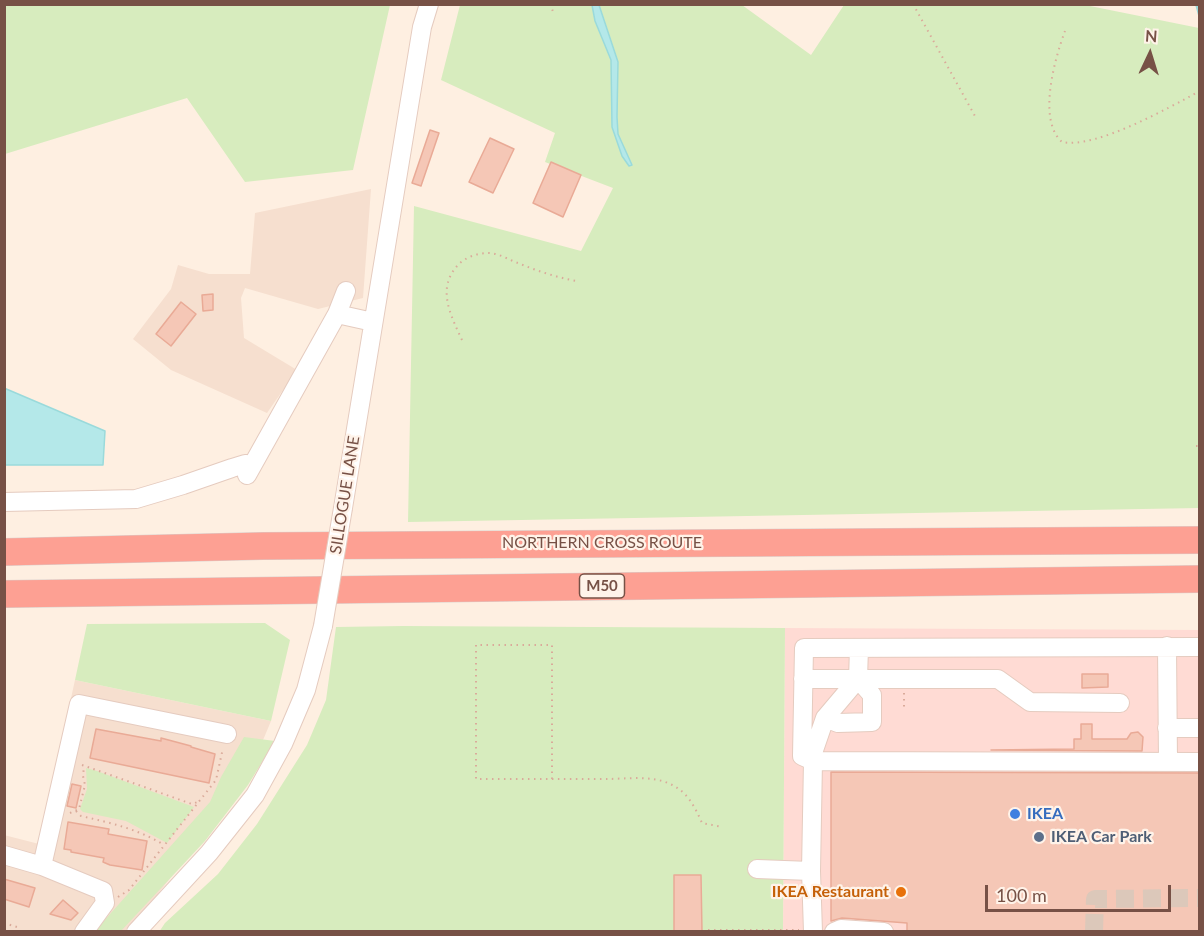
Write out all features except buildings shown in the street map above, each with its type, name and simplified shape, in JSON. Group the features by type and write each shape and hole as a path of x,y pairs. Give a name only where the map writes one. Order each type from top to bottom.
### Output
{"highway":[{"path":"894,541 1200,530"},
{"name":"NORTHERN CROSS ROUTE","path":"4,552 287,546 1200,540"},
{"name":"M50","path":"4,594 1200,579"}],"street":[{"name":"SILLOGUE LANE","path":"136,932 209,853 255,795 283,744 306,690 323,626 422,27 429,4"},
{"path":"4,502 136,499 183,486 245,464 249,470 337,314 346,291"},
{"path":"337,314 373,322"},
{"path":"1167,646 1167,762"},
{"path":"1200,647 804,648 802,756 813,761 1062,756 1200,762"},
{"path":"813,931 811,871 814,750 825,718 858,679 859,648"},
{"path":"803,679 998,679 1030,702 1120,703"},
{"path":"825,718 838,723 872,722 872,695 858,679"},
{"path":"42,866 79,704 227,734"},
{"path":"1167,728 1200,728"},
{"path":"4,855 42,866 104,897 84,932"},
{"path":"757,869 811,871"},
{"path":"834,932 841,929 857,929 884,932"}],"path":[{"path":"550,4 554,14"},
{"path":"913,4 976,118"},
{"path":"1065,31 1054,66 1050,99 1053,131 1062,142 1079,144 1155,115 1200,92"},
{"path":"462,340 447,304 446,288 451,272 463,260 488,253 556,277 576,281"},
{"path":"552,779 552,645 476,645 476,779 552,779 652,779 670,783 683,793 694,806 702,823 722,827"},
{"path":"104,897 129,890 216,780 217,767 227,734"},
{"path":"66,761 94,768 192,804 200,801"},
{"path":"76,811 81,816 128,827 165,846"},
{"path":"4,923 20,928"},
{"path":"705,932 705,930 813,931"}],"shaded area":[{"path":"371,189 363,298 318,309 245,288 241,298 244,338 297,370 267,413 171,370 133,339 171,289 178,265 209,274 250,274 255,213"},
{"path":"785,628 1199,630 1199,931 783,932"},
{"path":"75,680 271,721 248,776 203,837 149,905 125,931 5,931 4,835 39,844"}],"green space":[{"path":"5,4 390,4 353,170 245,182 187,98 5,154"},
{"path":"460,5 742,5 811,55 844,5 1085,5 1199,28 1199,508 408,522 414,206 581,251 613,188 545,162 555,133 441,80"},
{"path":"265,623 290,640 271,721 75,680 87,624"},
{"path":"336,627 785,628 783,931 159,932 165,923 218,874 257,824 307,745 326,700"},
{"path":"244,737 275,741 248,785 205,841 121,931 94,932 210,802 221,777"},
{"path":"86,768 194,807 167,843 126,821 83,812 80,809 87,789"}],"water":[{"path":"592,5 599,5 618,62 618,134 632,165 629,166 622,156 612,127 611,60 595,21"},
{"path":"4,388 105,431 103,465 5,465"}],"waterway":[{"path":"1197,4 1200,15"}],"tunnel":[{"path":"1094,932 1095,899 1200,898"}],"place":[{"name":"IKEA","path":"1015,814"},
{"name":"IKEA Car Park","path":"1039,837"},
{"name":"IKEA Restaurant","path":"901,892"}]}
